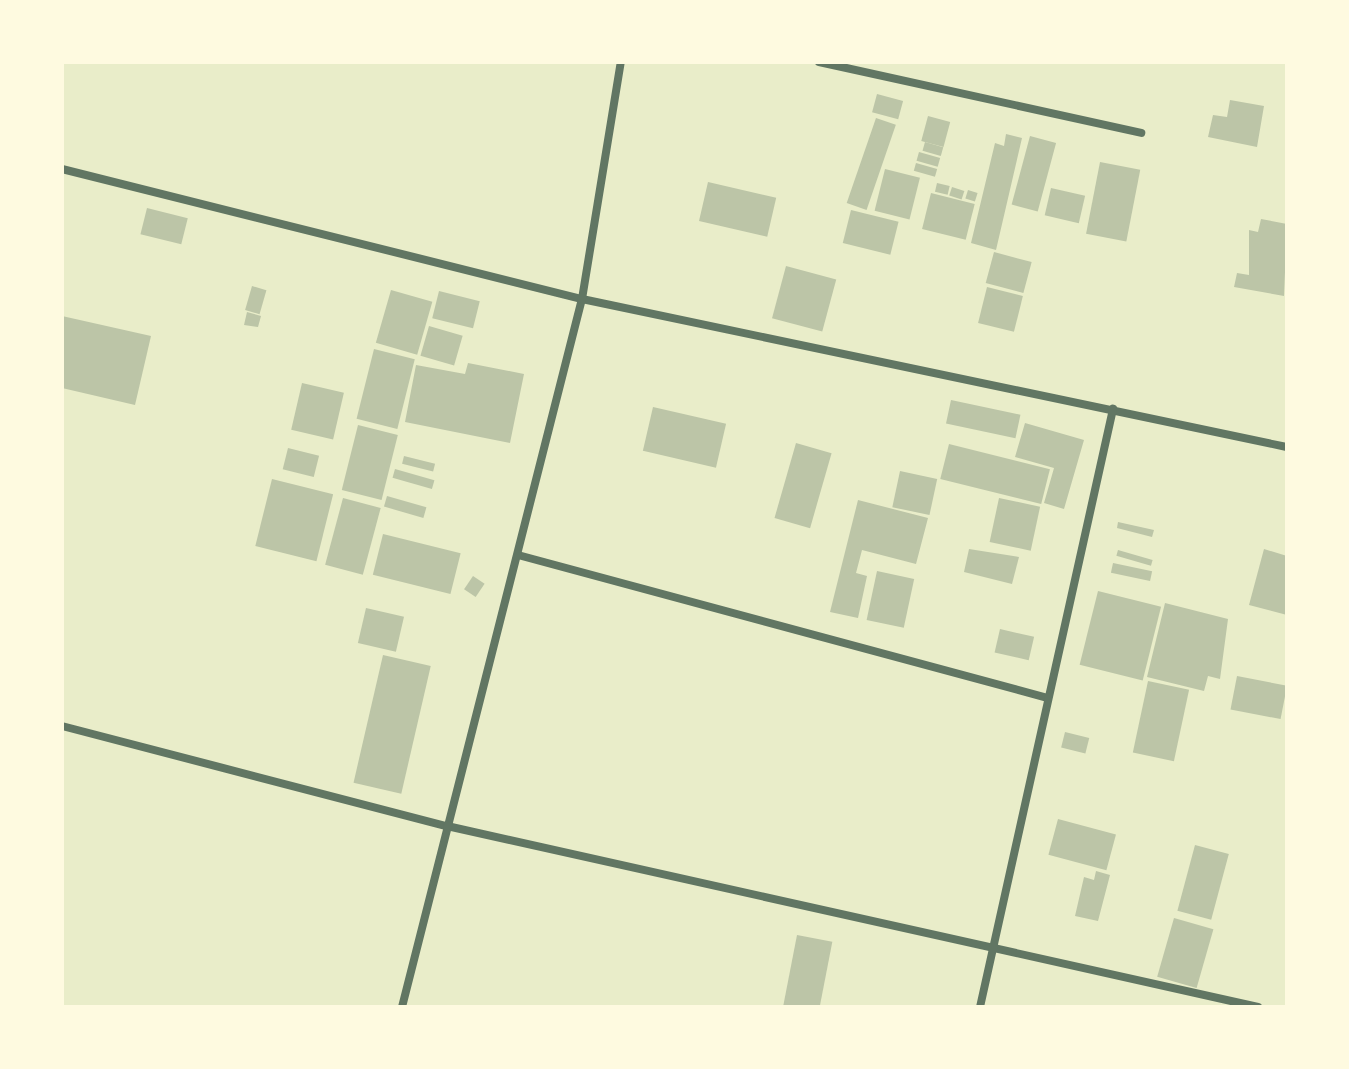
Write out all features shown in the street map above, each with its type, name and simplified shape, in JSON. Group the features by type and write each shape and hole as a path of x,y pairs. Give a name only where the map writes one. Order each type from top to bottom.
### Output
{"street":[{"path":"402,1007 582,299 621,62"},
{"path":"819,62 1141,133"},
{"path":"62,169 582,299 1287,447"},
{"path":"980,1007 1113,409"},
{"path":"518,555 1048,698"},
{"path":"62,726 447,826 996,945 1258,1007"}],"building":[{"path":"877,94 903,101 898,119 872,112"},
{"path":"1230,100 1264,106 1257,147 1208,137 1213,115 1227,117"},
{"path":"928,116 950,122 943,147 921,141"},
{"path":"876,118 896,125 867,210 847,203"},
{"path":"1006,134 1022,138 996,250 971,243 995,143 1004,146"},
{"path":"1030,136 1056,143 1038,212 1012,205"},
{"path":"925,142 943,147 941,156 923,151"},
{"path":"919,152 940,158 938,167 917,161"},
{"path":"1100,162 1140,170 1126,241 1086,234"},
{"path":"916,163 937,169 935,177 914,171"},
{"path":"885,169 920,178 910,219 875,211"},
{"path":"708,182 776,198 767,237 699,221"},
{"path":"937,183 950,186 948,195 935,192"},
{"path":"952,187 964,191 962,200 949,196"},
{"path":"1051,188 1085,196 1079,223 1045,215"},
{"path":"968,190 978,193 975,202 965,199"},
{"path":"931,193 975,204 966,240 922,229"},
{"path":"147,208 188,218 181,244 140,234"},
{"path":"851,210 899,222 890,255 843,243"},
{"path":"1261,219 1287,224 1284,296 1234,287 1237,273 1249,275 1249,230 1258,232"},
{"path":"994,252 1032,262 1023,293 986,283"},
{"path":"786,266 836,279 822,332 772,318"},
{"path":"252,286 266,290 260,314 245,310"},
{"path":"987,287 1023,296 1014,332 978,323"},
{"path":"391,290 432,302 417,355 376,343"},
{"path":"439,291 480,301 473,328 432,318"},
{"path":"247,312 261,316 258,327 244,325"},
{"path":"62,316 151,336 135,405 62,388"},
{"path":"429,326 463,336 454,365 420,356"},
{"path":"374,349 415,359 397,429 357,419"},
{"path":"468,363 524,374 510,443 405,422 416,365 465,374"},
{"path":"302,383 344,393 333,439 291,430"},
{"path":"951,400 1020,415 1015,438 946,423"},
{"path":"653,407 726,424 716,468 643,451"},
{"path":"1025,423 1084,440 1064,509 1044,503 1054,468 1015,457"},
{"path":"358,425 398,435 382,500 342,490"},
{"path":"796,443 832,453 810,528 775,518"},
{"path":"949,444 1050,469 1041,504 940,479"},
{"path":"288,448 319,456 314,477 283,469"},
{"path":"404,456 435,464 433,472 402,464"},
{"path":"395,469 434,480 432,489 393,478"},
{"path":"900,471 937,479 929,515 892,507"},
{"path":"272,479 333,494 316,561 255,546"},
{"path":"387,496 426,507 423,518 384,507"},
{"path":"343,498 381,508 363,575 325,565"},
{"path":"999,498 1040,507 1031,551 990,542"},
{"path":"858,500 928,518 916,564 862,550 856,573 867,576 858,618 830,612"},
{"path":"1118,522 1154,530 1152,537 1117,528"},
{"path":"383,534 461,553 450,594 373,575"},
{"path":"969,549 1019,557 1012,584 964,572"},
{"path":"1264,549 1287,556 1287,615 1249,605"},
{"path":"1118,550 1153,560 1151,566 1116,556"},
{"path":"1113,563 1152,571 1150,581 1111,573"},
{"path":"877,571 914,579 904,628 867,620"},
{"path":"473,576 485,584 476,597 464,589"},
{"path":"1098,591 1161,607 1143,680 1080,665"},
{"path":"1165,603 1228,619 1220,679 1208,676 1204,691 1147,677"},
{"path":"366,608 404,617 396,652 358,643"},
{"path":"1000,629 1034,637 1029,660 995,652"},
{"path":"383,655 431,666 401,794 354,783"},
{"path":"1237,676 1287,686 1281,719 1231,709"},
{"path":"1148,681 1189,690 1174,761 1133,752"},
{"path":"1065,732 1089,738 1085,754 1061,748"},
{"path":"1058,819 1116,835 1106,870 1048,855"},
{"path":"1195,845 1229,854 1211,920 1177,911"},
{"path":"1096,871 1110,875 1098,921 1075,916 1084,877 1094,880"},
{"path":"1174,918 1213,929 1197,988 1157,977"},
{"path":"797,935 832,942 820,1007 783,1007"}]}
